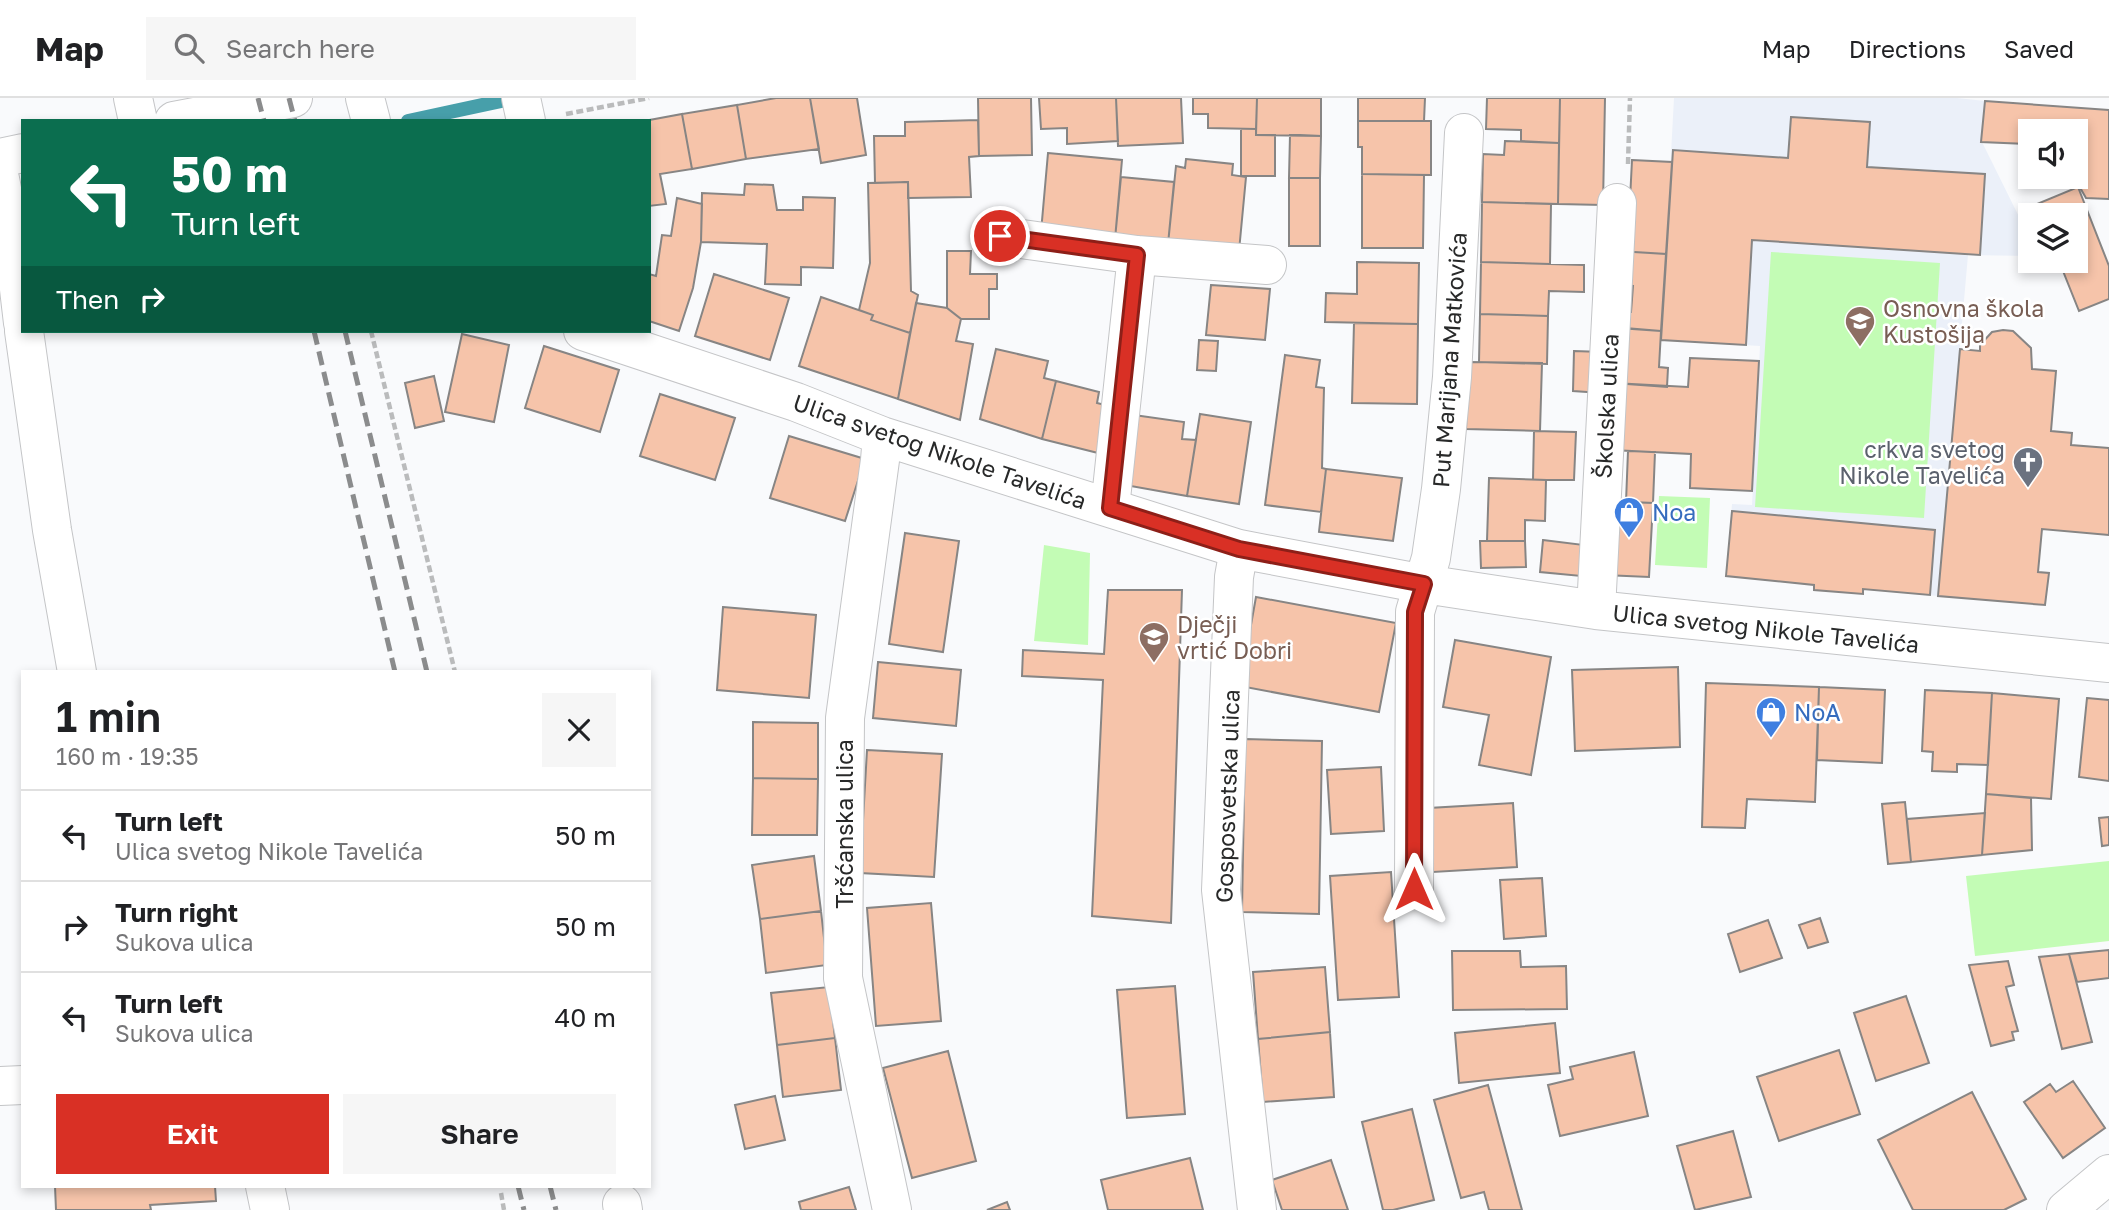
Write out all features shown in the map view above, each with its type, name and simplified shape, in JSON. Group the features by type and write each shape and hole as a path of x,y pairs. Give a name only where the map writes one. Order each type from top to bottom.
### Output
{"street":[{"path":"133,98 138,119"},
{"path":"184,119 293,98"},
{"name":"Put Marijana Matkovića","path":"1424,584 1431,558 1441,489 1450,389 1464,133"},
{"path":"21,155 1,177 9,253 21,313"},
{"name":"Školska ulica","path":"1596,610 1617,202"},
{"path":"1000,236 1137,255 1266,265"},
{"path":"1110,508 1137,255"},
{"path":"24,333 52,530 76,670"},
{"name":"Ulica svetog Nikole Tavelića","path":"589,333 796,402 882,436 1239,549 1424,584 1596,610 2109,663"},
{"name":"Tršćanska ulica","path":"882,436 845,718 843,978 892,1210"},
{"name":"Gosposvetska ulica","path":"1239,549 1234,577 1221,890 1257,1210"},
{"path":"1414,889 1415,612 1424,584"},
{"path":"0,1086 21,1085"},
{"path":"2066,1210 2109,1174"},
{"path":"265,1188 270,1210"}],"path":[{"path":"532,112 649,98"},
{"path":"1617,202 1627,202 1630,98"},
{"path":"371,333 455,670"},
{"path":"501,1193 504,1210"}],"shaded area":[{"name":"Osnovna škola Kustošija","path":"1674,98 1957,98 1985,101 1982,142 2018,215 2018,256 1968,255 1938,596 1864,589 1863,594 1814,590 1813,585 1726,576 1732,504 1752,505 1760,346 1661,340"}],"green space":[{"path":"1771,252 1940,263 1924,518 1755,507"},
{"path":"1659,496 1710,498 1707,568 1655,565"},
{"path":"1044,545 1090,553 1088,645 1034,641"},
{"path":"2109,861 2109,941 1975,956 1966,876"}],"building":[{"path":"776,98 810,98 819,149 746,159 737,105"},
{"path":"810,98 857,98 866,155 821,163"},
{"path":"978,98 1031,98 1032,155 979,156"},
{"path":"1039,98 1116,98 1118,141 1067,144 1067,128 1041,129"},
{"path":"1116,98 1181,98 1183,143 1118,146"},
{"path":"1193,98 1257,98 1256,129 1208,128 1208,114 1193,114"},
{"path":"1257,98 1321,98 1321,136 1256,135"},
{"path":"1358,98 1425,98 1424,121 1358,121"},
{"path":"1487,98 1560,98 1559,143 1521,141 1521,130 1486,129"},
{"path":"1560,98 1605,98 1603,205 1558,204"},
{"path":"1985,101 2109,110 2109,199 2086,198 2081,189 2088,189 2088,119 2018,119 2018,144 1981,142"},
{"path":"737,105 746,159 692,169 682,114"},
{"path":"682,114 692,169 660,174 666,204 651,206 651,120"},
{"path":"1791,117 1870,122 1867,167 1985,174 1980,255 1752,240 1746,345 1661,340 1673,150 1788,158"},
{"path":"978,120 979,156 969,157 971,197 908,198 908,182 875,183 874,136 905,136 905,122"},
{"path":"1358,121 1431,121 1431,175 1362,174"},
{"path":"1241,129 1256,129 1256,135 1275,135 1275,176 1241,176"},
{"path":"1290,135 1321,136 1320,178 1289,178"},
{"path":"1505,141 1559,143 1558,204 1482,202 1483,154 1504,155"},
{"path":"1048,153 1122,160 1115,239 1041,232"},
{"path":"1186,159 1233,164 1232,175 1246,177 1239,251 1168,244 1176,166 1185,168"},
{"path":"1632,160 1672,162 1666,254 1618,251 1629,220"},
{"path":"1362,174 1424,175 1423,248 1362,248"},
{"path":"1121,177 1174,182 1168,244 1115,239"},
{"path":"1289,178 1320,178 1320,246 1289,246"},
{"path":"908,182 911,291 918,295 910,333 871,320 873,315 859,310 870,263 868,183"},
{"path":"745,184 773,185 777,210 803,210 803,197 835,198 833,268 801,267 801,285 765,284 767,244 701,242 702,193 744,195"},
{"path":"2079,189 2084,203 2039,203"},
{"path":"677,198 702,204 701,242 693,288 679,331 651,322 651,275 656,276 662,235 671,236"},
{"path":"1482,202 1551,204 1550,264 1481,262"},
{"path":"2088,212 2109,266 2109,299 2079,311 2064,273 2088,273"},
{"path":"947,251 971,251 970,274 997,274 997,289 989,289 989,319 961,319 947,308"},
{"path":"1618,251 1666,254 1661,331 1625,328 1626,312 1631,312 1633,286 1615,285"},
{"path":"1357,262 1419,263 1418,324 1325,322 1326,293 1357,294"},
{"path":"1481,262 1584,265 1584,292 1549,291 1548,316 1480,314"},
{"path":"714,274 789,298 770,360 695,336"},
{"path":"1211,285 1270,289 1265,340 1206,335"},
{"path":"821,297 873,315 871,320 910,333 898,399 799,366"},
{"path":"916,303 947,308 961,319 956,341 973,344 960,420 898,399"},
{"path":"1480,314 1548,316 1547,364 1479,362"},
{"path":"1354,323 1418,324 1417,404 1352,403"},
{"path":"1618,328 1661,331 1659,367 1668,368 1667,387 1614,383"},
{"name":"crkva svetog Nikole Tavelića","path":"2013,331 2031,348 2032,369 2056,371 2051,431 2072,433 2071,445 2109,448 2109,535 2042,529 2038,572 2049,573 2045,605 1938,596 1960,349 1980,351 1980,345 1992,332"},
{"path":"462,334 509,345 494,422 445,412"},
{"path":"1199,340 1218,341 1216,371 1197,370"},
{"path":"544,346 619,370 600,432 525,408"},
{"path":"996,349 1048,361 1044,378 1056,381 1042,439 980,419"},
{"path":"1574,351 1602,352 1601,393 1573,391"},
{"path":"1285,355 1320,360 1316,387 1324,388 1322,468 1326,469 1321,512 1265,505"},
{"path":"1690,358 1759,361 1752,491 1690,488 1691,454 1612,450 1614,383 1688,387"},
{"path":"1468,362 1542,363 1540,431 1466,429"},
{"path":"434,376 444,421 415,428 405,383"},
{"path":"1056,381 1099,392 1097,403 1109,406 1098,453 1042,439"},
{"path":"660,394 735,418 715,480 640,456"},
{"path":"1200,414 1251,422 1239,504 1187,496"},
{"path":"1134,415 1184,422 1182,439 1196,440 1187,496 1125,485"},
{"path":"1534,431 1576,432 1574,480 1533,480"},
{"path":"789,436 865,459 845,521 770,498"},
{"path":"1628,451 1655,452 1653,503 1626,502"},
{"path":"1326,469 1402,478 1393,541 1319,532"},
{"path":"1489,478 1546,480 1545,521 1525,520 1525,541 1487,541"},
{"name":"Noa","path":"1608,501 1653,503 1649,577 1604,575"},
{"path":"1732,511 1935,530 1930,595 1863,589 1863,594 1814,590 1814,585 1726,576"},
{"path":"905,533 959,541 943,652 889,644"},
{"path":"1543,540 1584,545 1581,576 1540,572"},
{"path":"1480,541 1525,541 1526,567 1481,568"},
{"path":"1108,590 1182,590 1171,923 1092,916 1103,680 1022,676 1023,650 1104,654"},
{"path":"1256,597 1396,623 1379,712 1240,686"},
{"path":"723,607 816,615 809,698 717,690"},
{"path":"1455,640 1551,657 1531,775 1479,765 1489,715 1443,707"},
{"path":"878,662 961,670 956,726 873,718"},
{"path":"1678,667 1680,747 1575,751 1572,670"},
{"path":"1706,683 1819,687 1815,802 1747,799 1745,828 1702,827"},
{"path":"1819,687 1885,690 1882,763 1817,760"},
{"path":"1925,690 1992,693 1988,765 1957,764 1957,772 1932,771 1933,752 1922,751"},
{"path":"1992,693 2059,699 2051,799 1986,794"},
{"path":"2087,698 2109,700 2109,781 2079,777"},
{"path":"753,722 818,723 818,779 753,778"},
{"path":"1245,739 1322,741 1319,914 1242,912"},
{"path":"867,750 942,754 934,877 860,873"},
{"path":"1381,767 1384,831 1331,834 1327,770"},
{"path":"753,778 818,779 817,835 752,835"},
{"path":"1986,794 2031,798 2032,850 1982,855"},
{"path":"1905,802 1911,862 1888,864 1882,804"},
{"path":"1513,803 1517,867 1433,872 1429,808"},
{"path":"1985,813 1982,855 1911,862 1907,819"},
{"path":"2109,817 2109,845 2102,846 2099,818"},
{"path":"814,856 821,911 760,919 752,865"},
{"path":"1391,872 1399,997 1338,1000 1330,876"},
{"path":"1542,878 1546,936 1504,939 1500,880"},
{"path":"931,903 941,1021 876,1026 867,908"},
{"path":"821,911 827,965 766,973 760,919"},
{"path":"1820,918 1828,942 1808,948 1799,925"},
{"path":"1768,920 1782,958 1740,972 1728,934"},
{"path":"2109,950 2109,978 2077,982 2069,954"},
{"path":"1452,951 1520,951 1521,967 1566,966 1567,1009 1453,1010"},
{"path":"2069,954 2092,1042 2062,1049 2039,957"},
{"path":"2008,961 2014,985 2006,987 2018,1031 2012,1032 2014,1040 1991,1046 1969,965"},
{"path":"1325,967 1330,1032 1258,1039 1253,972"},
{"path":"1175,986 1185,1114 1127,1118 1117,990"},
{"path":"829,987 835,1038 777,1045 771,993"},
{"path":"1906,996 1929,1063 1876,1081 1854,1013"},
{"path":"1555,1023 1560,1073 1459,1083 1455,1033"},
{"path":"1330,1032 1334,1097 1263,1102 1258,1039"},
{"path":"835,1038 841,1090 783,1097 777,1045"},
{"path":"1839,1050 1860,1114 1779,1141 1757,1077"},
{"path":"948,1051 976,1161 912,1178 883,1068"},
{"path":"1634,1052 1648,1116 1560,1136 1548,1085 1573,1079 1570,1067"},
{"path":"2073,1081 2105,1128 2063,1158 2024,1102 2050,1084 2056,1092"},
{"path":"1488,1085 1522,1210 1489,1210 1484,1192 1461,1198 1434,1100"},
{"path":"1972,1092 2026,1199 2004,1210 1913,1210 1878,1140"},
{"path":"775,1096 785,1140 745,1149 735,1105"},
{"path":"1412,1109 1434,1200 1383,1210 1362,1122"},
{"path":"1733,1131 1751,1197 1695,1210 1677,1146"},
{"path":"1190,1158 1203,1210 1108,1210 1101,1180"},
{"path":"1331,1160 1348,1210 1282,1210 1272,1180"},
{"path":"849,1187 856,1210 801,1210 799,1202"},
{"path":"55,1188 215,1188 216,1201 150,1205 151,1210 56,1210"},
{"path":"1007,1202 1010,1210 987,1210"}],"waterway":[{"path":"417,119 515,98"}],"railway":[{"path":"258,98 263,119"},
{"path":"289,98 294,119"},
{"path":"314,333 395,670"},
{"path":"345,333 427,670"},
{"path":"518,1188 524,1210"},
{"path":"550,1188 556,1210"}],"place":[{"name":"Osnovna škola Kustošija","path":"1860,348"},
{"name":"crkva svetog Nikole Tavelića","path":"2028,489"},
{"name":"Noa","path":"1629,539"},
{"name":"Dječji vrtić Dobri","path":"1154,664"},
{"name":"NoA","path":"1771,739"}],"route":[{"path":"1000,236 1137,255 1110,508 1239,549 1424,584 1415,612 1414,889"}]}
